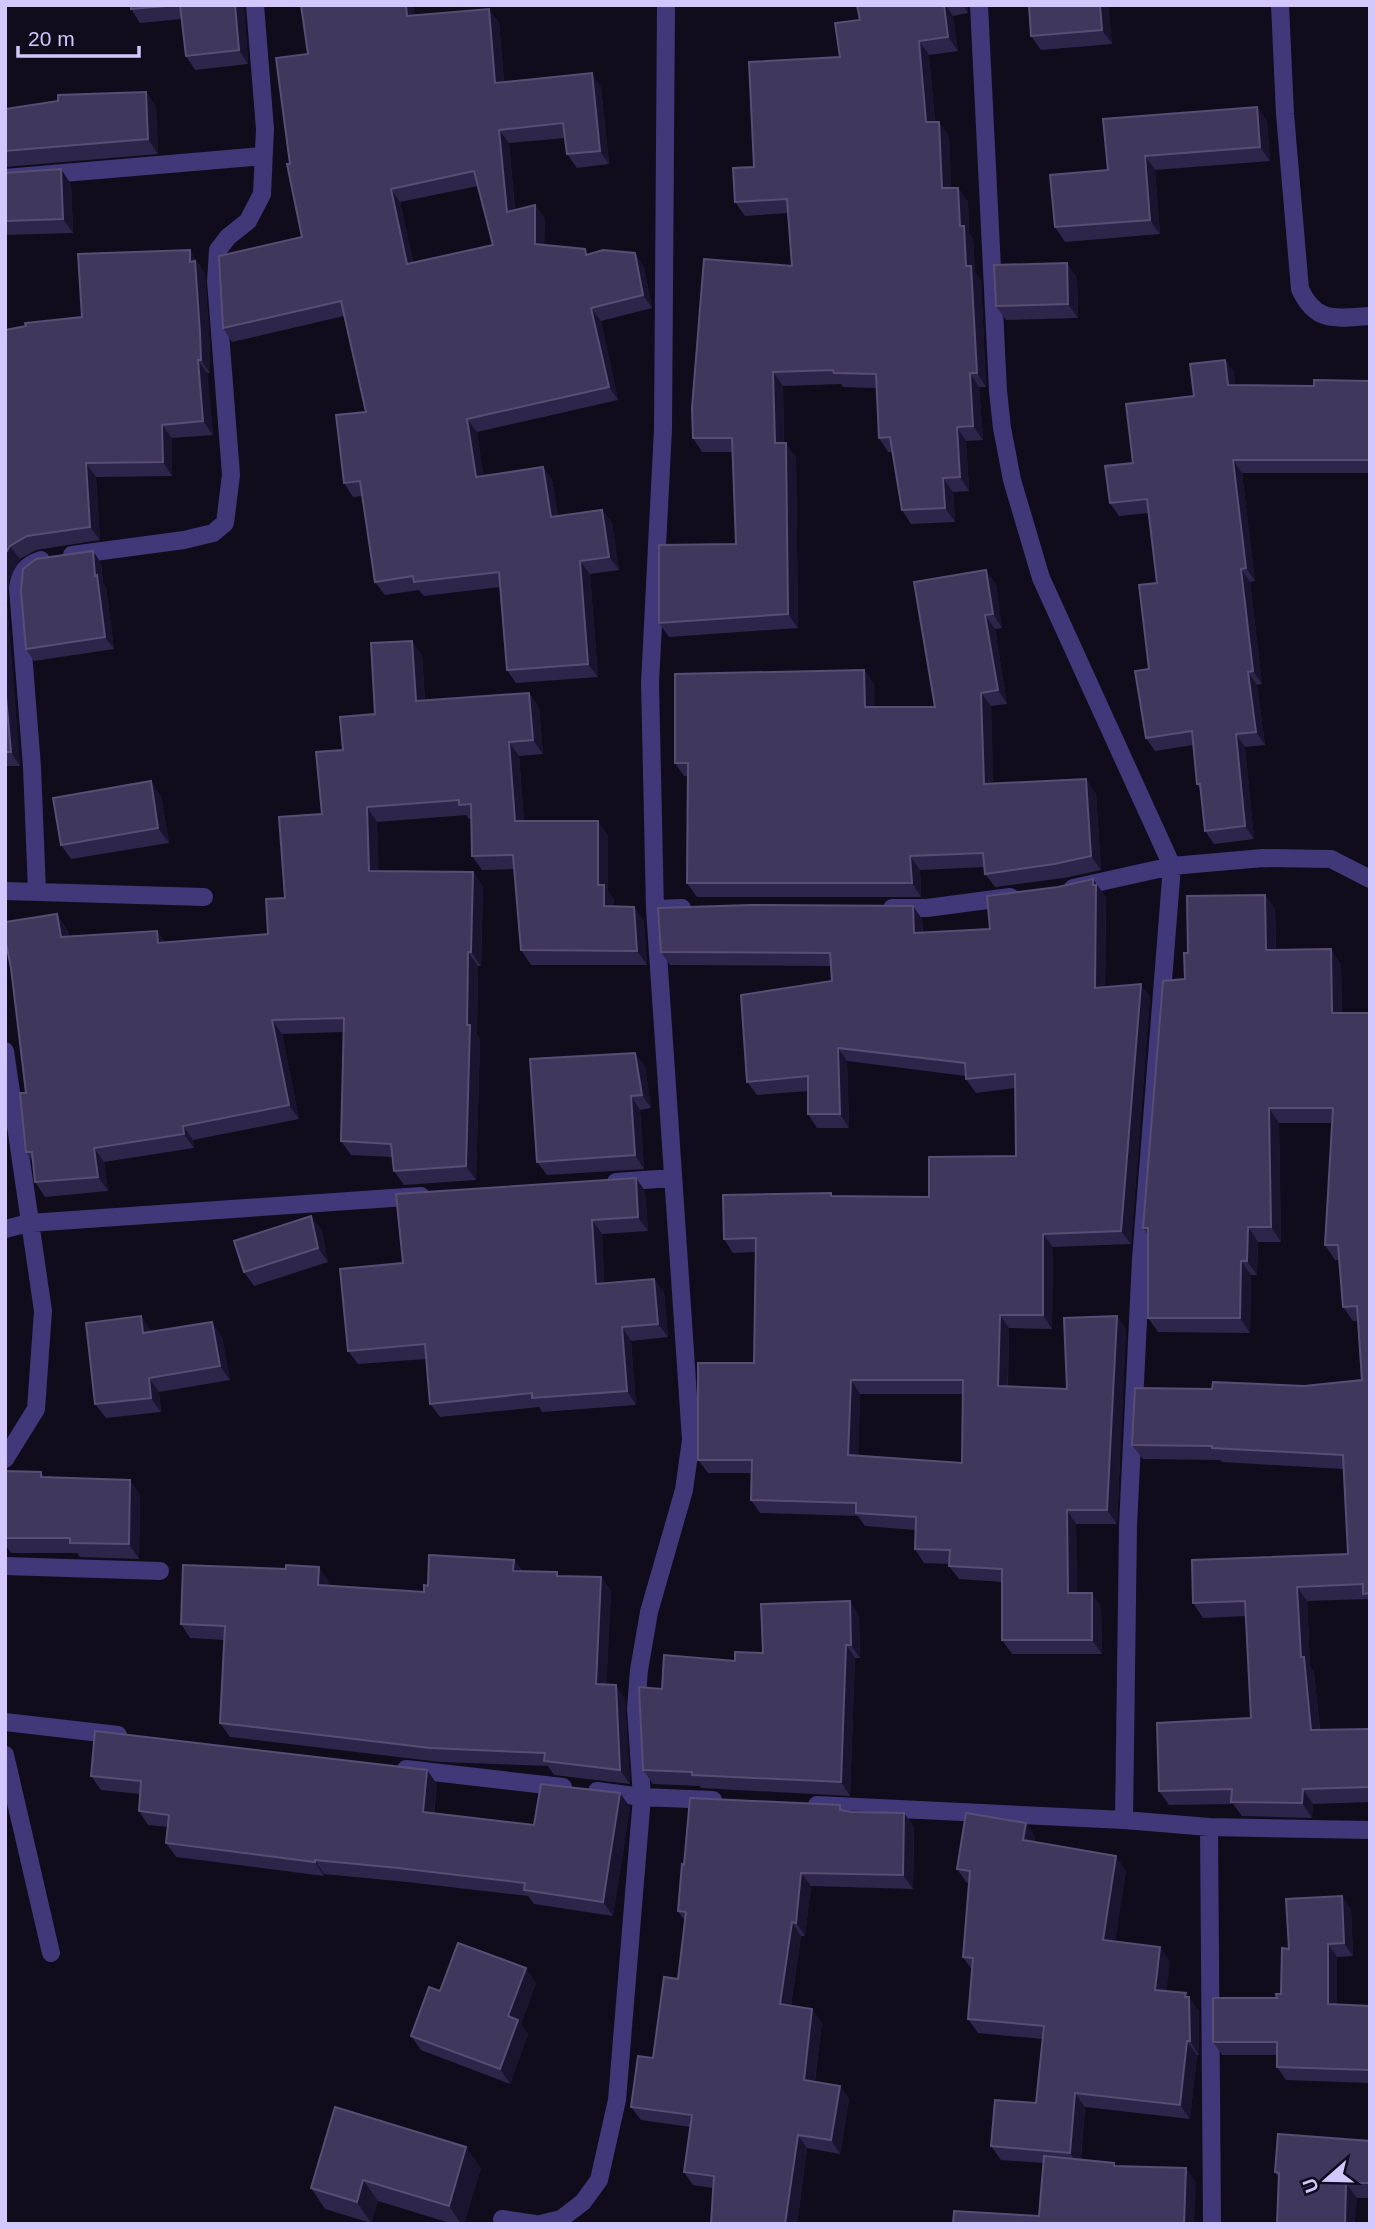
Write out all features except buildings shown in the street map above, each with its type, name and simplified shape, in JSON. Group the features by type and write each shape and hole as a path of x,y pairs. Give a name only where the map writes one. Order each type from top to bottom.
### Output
{"street":[{"path":"37,891 32,767 18,603 19,577 26,568 41,560 184,540 213,533 225,523 231,475 216,293 218,250 228,237 248,221 262,194 264,113 255,5"},
{"path":"502,2219 537,2224 561,2219 583,2202 599,2180 617,2100 642,1797 636,1709 639,1670 649,1612 684,1490 691,1440 655,909 650,683 663,429 666,5"},
{"path":"979,5 998,391 1012,480 1041,578 1172,866 1141,1259 1128,1526 1124,1820"},
{"path":"1280,5 1285,114 1300,289 1307,304 1321,315 1335,318 1370,316"},
{"path":"5,178 263,156"},
{"path":"1054,891 1172,866 1263,858 1331,859 1370,879"},
{"path":"5,891 204,897"},
{"path":"872,908 927,908 1028,894"},
{"path":"655,909 695,908"},
{"path":"5,1051 43,1311 36,1409 5,1459"},
{"path":"604,1183 672,1178"},
{"path":"5,1229 29,1223 439,1194"},
{"path":"5,1566 160,1571"},
{"path":"5,1722 130,1737"},
{"path":"5,1755 51,1953"},
{"path":"393,1767 642,1797 725,1801"},
{"path":"794,1804 1124,1820 1209,1827 1370,1830"},
{"path":"1209,1827 1212,2224"}]}
